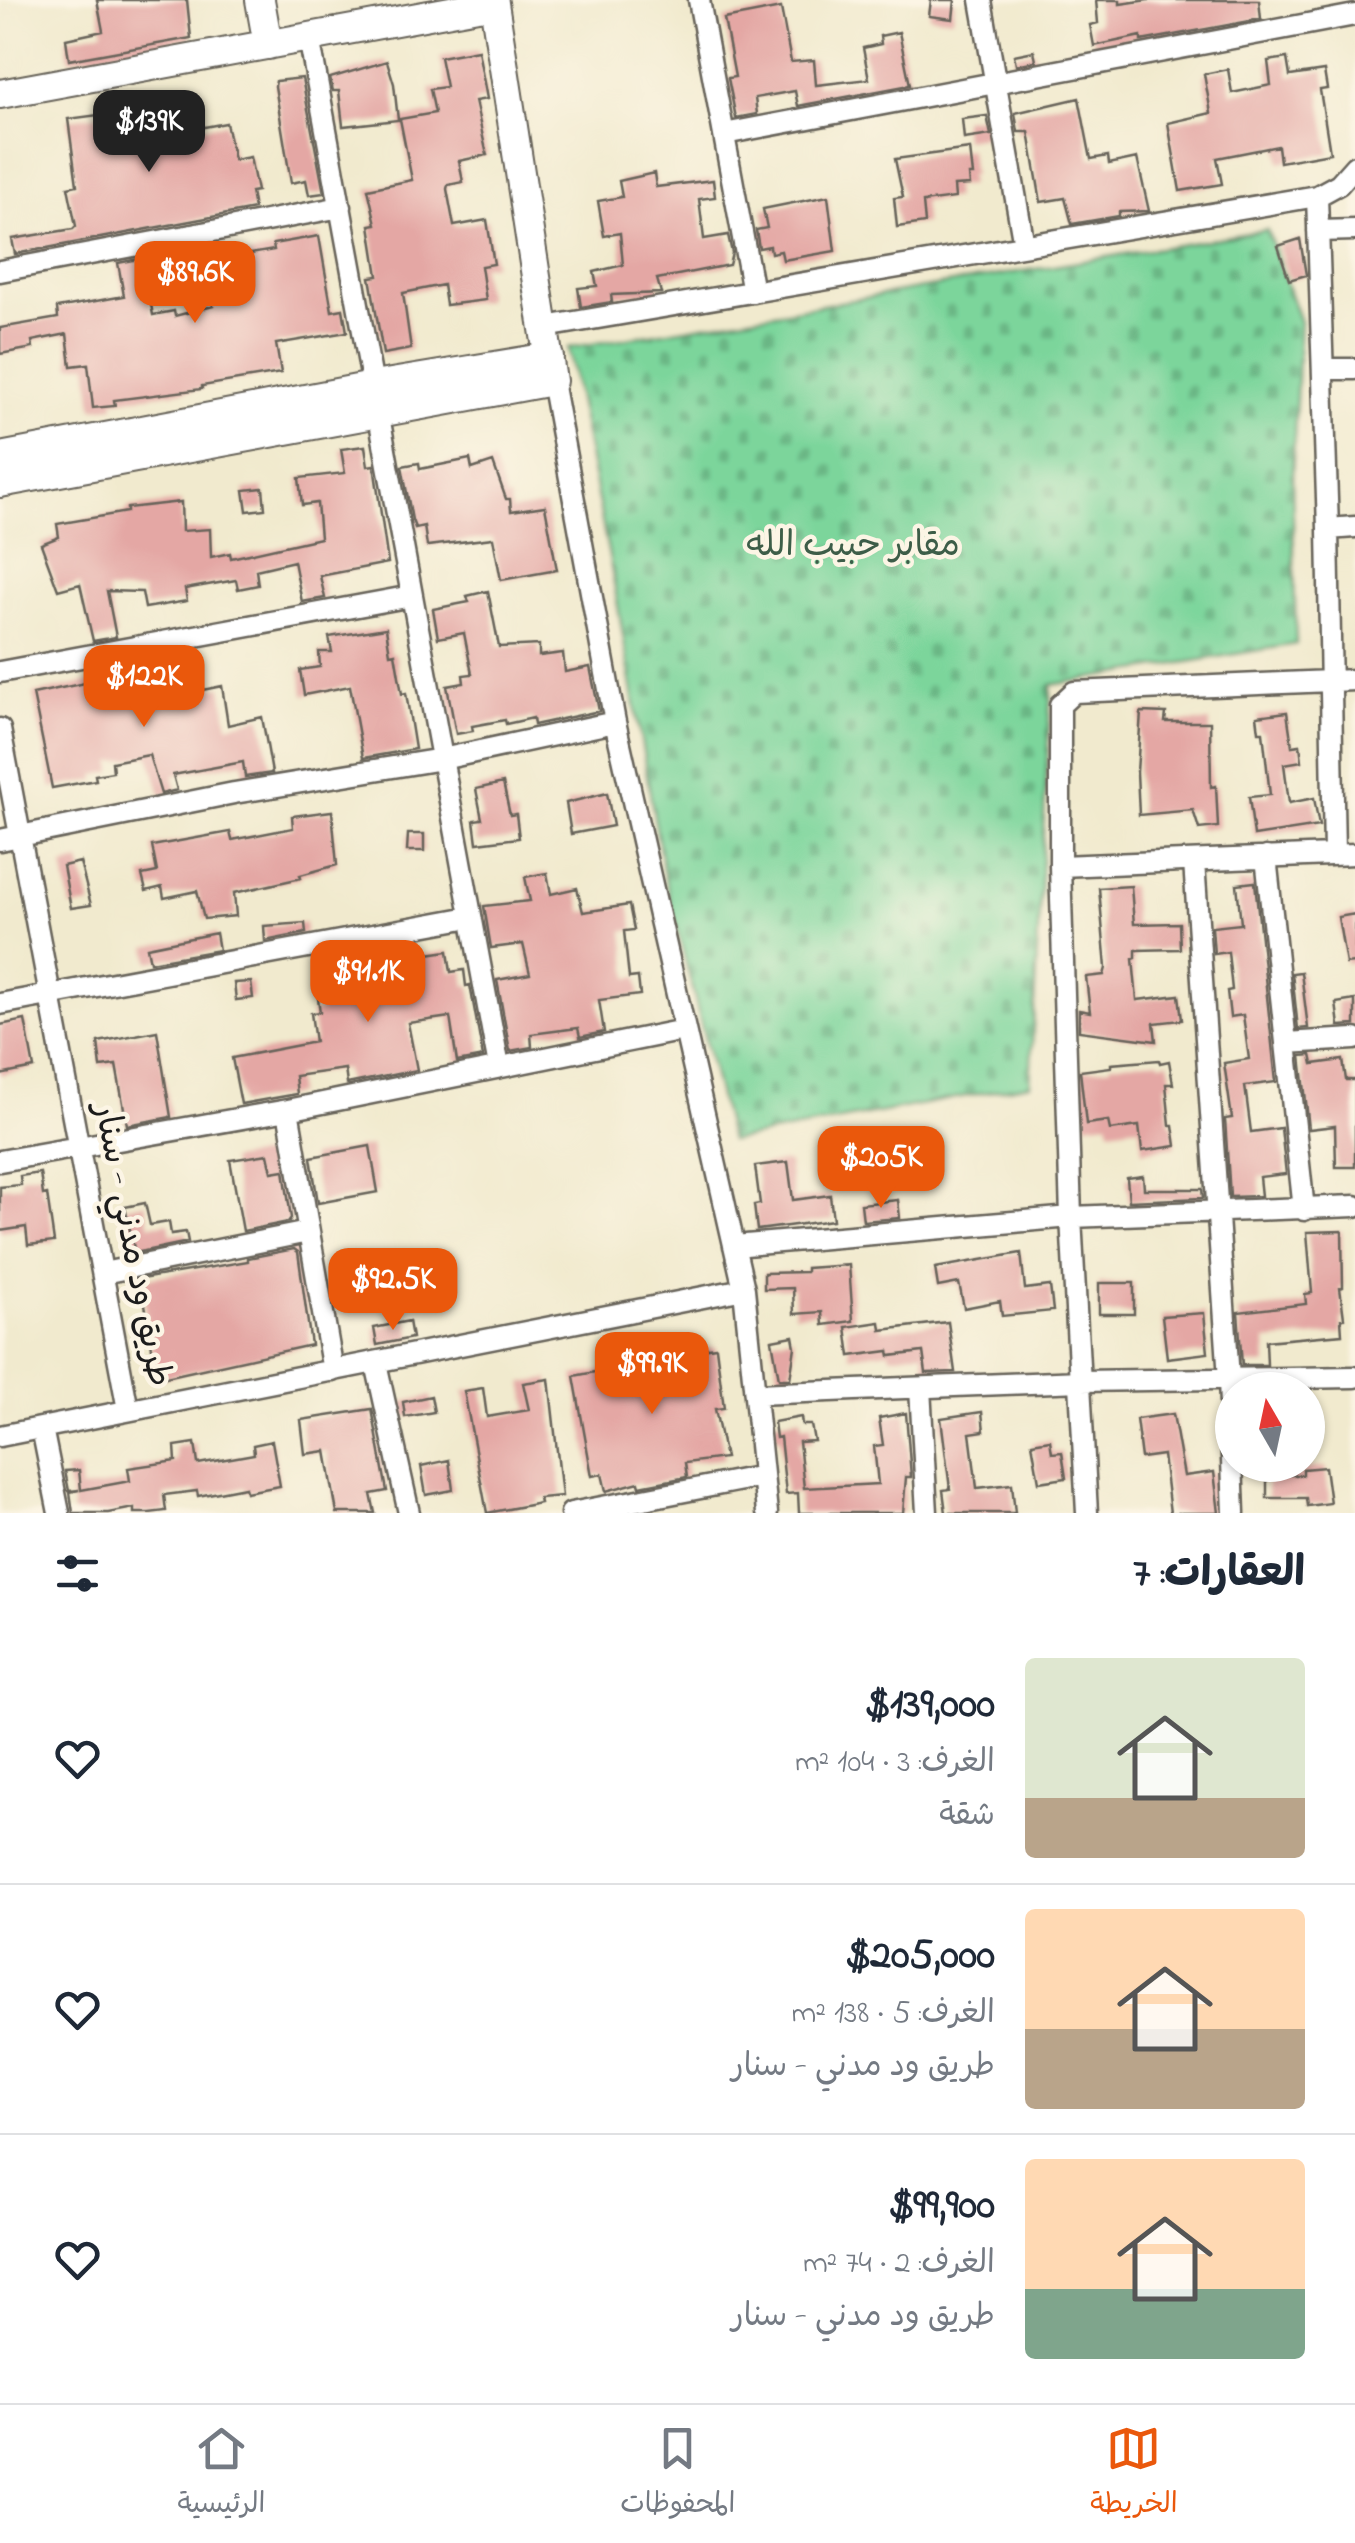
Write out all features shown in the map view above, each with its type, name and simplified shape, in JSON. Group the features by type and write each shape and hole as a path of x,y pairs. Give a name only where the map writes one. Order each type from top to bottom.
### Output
{"street":[{"path":"260,0 268,44"},
{"path":"699,0 753,292"},
{"path":"980,0 1024,245"},
{"path":"0,94 502,1 551,369 615,722 744,1289 767,1513"},
{"path":"724,134 1355,15"},
{"path":"309,37 499,1067"},
{"path":"545,328 1317,196 1339,184 1355,166"},
{"path":"1060,866 1344,854 1331,682 1317,196"},
{"path":"0,271 341,207"},
{"path":"1318,231 1355,230"},
{"path":"0,457 551,369"},
{"path":"1323,369 1355,369"},
{"path":"0,483 376,399"},
{"path":"1328,529 1355,527"},
{"path":"0,672 412,596"},
{"path":"1087,1513 1070,1217 1060,866 1060,705 1074,692 1355,680"},
{"path":"10,838 234,793 442,759 615,722"},
{"name":"طريق ود مدني - سنار","path":"0,729 10,838 50,996 128,1410 744,1289"},
{"path":"1266,857 1304,1210"},
{"path":"1194,862 1229,1372"},
{"path":"0,1004 470,917"},
{"path":"0,1161 288,1110 684,1030"},
{"path":"1286,1043 1355,1039"},
{"path":"288,1110 333,1371"},
{"path":"734,1246 1070,1217 1355,1206"},
{"path":"103,1273 308,1232"},
{"path":"376,1363 408,1513"},
{"path":"1325,1377 1355,1376"},
{"path":"756,1394 1215,1379"},
{"path":"920,1388 927,1513"},
{"path":"0,1436 128,1410"},
{"path":"42,1428 59,1513"},
{"path":"572,1513 763,1476"},
{"path":"1233,1482 1234,1513"}],"green space":[{"name":"مقابر حبيب الله","path":"1267,230 1300,322 1292,477 1296,644 1051,685 1030,1084 730,1141 664,875 613,577 568,348"}],"building":[{"path":"97,0 187,0 191,38 69,60 66,39 103,31"},
{"path":"931,0 955,0 953,19 929,16"},
{"path":"1096,0 1120,0 1120,4 1148,0 1259,0 1261,19 1094,46 1090,25 1098,23"},
{"path":"781,8 791,62 814,60 816,85 869,79 863,48 881,44 880,36 899,32 910,85 798,106 795,91 755,98 757,114 736,118 728,78 735,77 724,19"},
{"path":"478,50 487,99 475,101 487,155 459,161 463,182 448,185 447,189 454,226 487,220 494,264 481,266 486,300 446,305 443,285 403,293 411,349 383,354 370,277 378,276 370,225 376,224 368,189 412,180 400,119 435,113 430,89 446,87 440,57"},
{"path":"1034,51 1036,61 1016,65 1014,55"},
{"path":"1287,58 1290,76 1324,71 1327,89 1320,90 1330,153 1280,162 1278,146 1217,158 1222,184 1180,191 1168,123 1211,113 1204,74 1228,69 1232,93 1271,85 1268,61"},
{"path":"387,61 398,120 343,126 339,91 333,91 330,78"},
{"path":"302,78 324,193 309,195 306,180 291,183 275,86 276,81"},
{"path":"1079,98 1091,159 1108,156 1109,164 1137,158 1149,211 1119,212 1119,216 1072,224 1065,198 1041,202 1029,132 1018,132 1015,113"},
{"path":"197,102 199,128 226,123 234,160 250,157 257,191 251,192 254,209 15,254 12,239 76,226 68,187 77,185 68,119"},
{"path":"987,116 991,135 964,139 962,119"},
{"path":"970,149 970,185 954,186 955,198 923,202 925,223 897,227 894,198 903,197 895,159"},
{"path":"654,173 656,187 713,180 715,197 699,199 704,239 728,235 732,253 729,265 657,279 661,293 611,295 612,302 581,307 578,288 597,286 594,272 623,265 620,233 604,236 598,201 622,197 619,181"},
{"path":"828,196 835,251 783,260 781,251 771,253 770,246 759,248 756,230 767,228 763,209"},
{"path":"319,236 332,311 343,309 347,332 276,344 281,373 202,389 114,400 115,406 93,408 88,364 71,366 67,334 32,341 33,348 0,354 0,328 58,318 57,308 124,296 118,263 139,259 153,315 174,311 175,316 213,306 204,262 274,250 273,244"},
{"path":"1300,239 1306,275 1289,280 1278,246"},
{"path":"365,446 368,466 374,465 388,563 320,576 325,598 302,602 294,561 256,570 258,585 238,589 236,580 185,589 187,601 145,608 142,592 107,591 116,637 93,641 80,584 58,590 41,544 59,537 57,524 127,512 127,508 181,502 182,531 210,529 211,557 230,553 231,558 320,538 317,503 302,505 299,478 345,473 341,449"},
{"path":"470,459 472,469 493,462 506,499 510,499 511,511 545,506 557,570 501,580 493,538 427,546 424,526 415,528 412,520 402,466 419,463 420,469"},
{"path":"263,488 265,509 247,511 244,490"},
{"path":"488,591 499,647 539,645 539,656 563,653 565,672 590,667 599,711 534,725 533,718 506,724 505,720 472,726 473,731 456,734 447,686 464,683 463,675 472,674 464,633 438,638 433,609 469,602 467,596"},
{"path":"386,628 402,694 406,693 415,749 363,758 350,686 304,695 300,670 320,667 319,652 332,652 329,637"},
{"path":"189,672 193,692 222,686 228,725 262,717 272,773 245,777 243,762 173,775 177,790 161,794 149,755 112,762 113,772 95,775 96,780 52,788 33,694 118,676"},
{"path":"1141,712 1166,713 1165,722 1210,722 1211,787 1216,786 1218,827 1199,829 1193,810 1139,815"},
{"path":"1287,712 1292,746 1300,745 1302,761 1284,764 1289,803 1314,798 1319,826 1254,836 1249,797 1270,795 1263,732 1259,732 1257,716"},
{"path":"503,783 510,815 516,814 519,838 477,843 474,820 482,819 476,789"},
{"path":"607,793 613,826 571,834 566,803"},
{"path":"332,811 337,865 300,875 301,878 234,893 236,916 204,919 197,891 164,898 162,887 146,891 142,875 157,872 152,846 230,832 232,840 293,828 292,816"},
{"path":"408,834 424,834 424,851 407,851"},
{"path":"80,862 91,905 71,908 63,866"},
{"path":"547,873 551,894 577,888 583,912 629,905 634,930 624,931 629,978 638,977 640,995 599,1000 604,1032 580,1037 578,1028 531,1034 532,1047 510,1051 497,980 530,974 523,944 491,948 484,906 530,901 525,877"},
{"path":"1255,882 1276,1082 1245,1086 1251,1132 1281,1128 1286,1174 1259,1177 1261,1196 1230,1197 1225,1119 1232,1118 1224,1063 1249,1059 1243,1015 1230,1017 1228,952 1214,954 1212,927 1241,924 1237,884"},
{"path":"1131,886 1134,924 1179,923 1180,949 1136,950 1133,959 1137,1000 1179,995 1182,1020 1154,1023 1156,1041 1079,1031 1079,1010 1090,1012 1086,977 1104,975 1106,968 1099,888"},
{"path":"1355,914 1355,963 1346,964 1338,917"},
{"path":"305,923 306,933 265,941 264,926"},
{"path":"216,933 219,950 150,962 147,947"},
{"path":"448,951 451,972 464,970 466,986 470,985 483,1057 457,1062 450,1017 408,1023 417,1070 347,1084 345,1069 295,1076 297,1094 241,1104 232,1058 315,1042 311,1013 320,1012 314,971"},
{"path":"1301,972 1308,1028 1298,1029 1292,973"},
{"path":"251,982 253,998 236,1000 234,983"},
{"path":"1355,1000 1355,1025 1339,1026 1336,1003"},
{"path":"25,1020 34,1068 0,1075 0,1025"},
{"path":"157,1031 171,1117 127,1125 116,1065 101,1067 98,1042"},
{"path":"1311,1055 1313,1064 1343,1060 1346,1080 1355,1080 1355,1167 1336,1167 1335,1126 1309,1129 1301,1056"},
{"path":"1169,1061 1173,1084 1166,1084 1176,1146 1142,1151 1139,1126 1110,1130 1108,1121 1086,1124 1080,1071"},
{"path":"370,1146 378,1192 318,1203 311,1157"},
{"path":"268,1154 272,1172 284,1170 291,1218 288,1222 243,1231 230,1160"},
{"path":"788,1162 793,1200 830,1195 833,1220 757,1230 754,1205 760,1204 755,1166"},
{"path":"40,1173 54,1242 28,1245 26,1227 0,1231 0,1187 21,1185 20,1176"},
{"path":"1143,1176 1144,1189 1202,1189 1203,1198 1129,1201 1127,1178"},
{"path":"898,1200 900,1218 863,1221 861,1204"},
{"path":"145,1203 150,1225 169,1222 171,1234 186,1232 188,1242 135,1253 125,1207"},
{"path":"1342,1231 1342,1334 1266,1341 1267,1365 1242,1365 1238,1312 1306,1304 1305,1294 1312,1293 1307,1232"},
{"path":"294,1249 298,1252 311,1345 157,1379 141,1279"},
{"path":"1021,1253 1025,1289 1050,1286 1053,1311 1002,1316 1000,1301 964,1308 959,1283 938,1287 935,1268"},
{"path":"849,1265 853,1321 823,1325 822,1312 794,1314 793,1288 764,1289 764,1273"},
{"path":"1099,1283 1134,1283 1134,1314 1099,1314"},
{"path":"1204,1313 1208,1353 1167,1358 1162,1316"},
{"path":"409,1321 412,1338 377,1345 374,1328"},
{"path":"880,1322 881,1330 948,1322 955,1372 926,1373 923,1352 850,1356 846,1327"},
{"path":"793,1336 790,1379 779,1379 772,1340"},
{"path":"716,1347 724,1408 715,1409 725,1458 685,1463 687,1477 640,1486 639,1482 606,1491 602,1474 592,1476 574,1376 647,1362 646,1357"},
{"path":"549,1379 562,1496 539,1498 540,1503 487,1513 464,1391 483,1388 487,1417 529,1410 523,1383"},
{"path":"431,1396 434,1412 405,1417 403,1402"},
{"path":"372,1409 387,1491 371,1494 375,1513 337,1513 326,1451 305,1454 301,1420"},
{"path":"982,1412 984,1431 970,1433 977,1488 1012,1484 1015,1513 946,1513 943,1490 950,1489 941,1418"},
{"path":"906,1413 911,1477 906,1477 903,1513 799,1513 798,1493 786,1494 780,1437 776,1438 774,1422 801,1417 802,1425 811,1425 814,1441 799,1442 804,1488 878,1484 874,1446 883,1445 879,1418"},
{"path":"1173,1414 1184,1476 1214,1472 1219,1513 1170,1513 1163,1455 1141,1458 1136,1419"},
{"path":"1050,1440 1052,1453 1062,1452 1066,1478 1039,1482 1032,1443"},
{"path":"272,1441 280,1486 246,1492 245,1487 198,1496 197,1491 164,1495 166,1511 134,1513 134,1508 73,1513 70,1492 79,1490 69,1491 65,1471 79,1470 81,1490 130,1481 128,1468 176,1461 175,1446 195,1443 198,1464 254,1454 253,1445"},
{"path":"449,1460 453,1490 426,1495 421,1466"},
{"path":"1325,1467 1330,1503 1307,1506 1306,1498 1267,1498 1267,1482 1325,1482"}]}
